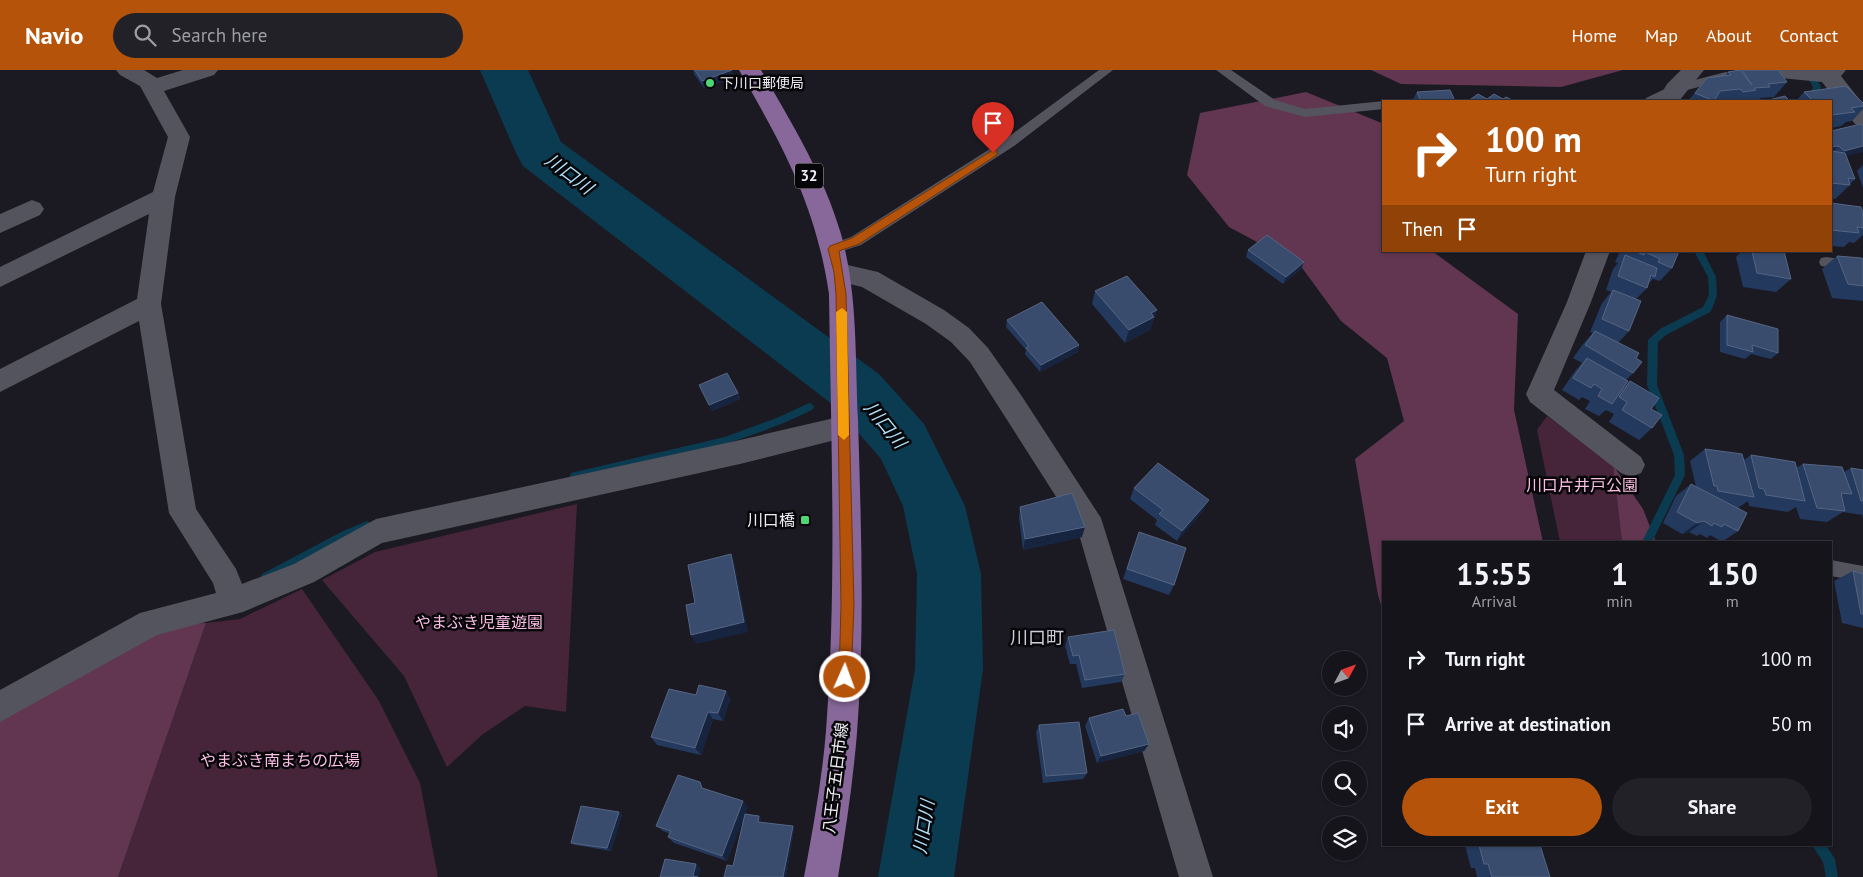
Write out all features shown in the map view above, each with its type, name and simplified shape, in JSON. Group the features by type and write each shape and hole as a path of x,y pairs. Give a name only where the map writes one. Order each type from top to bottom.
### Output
{"main road":[{"name":"八王子五日市線","path":"750,70 806,170 827,221 838,272 848,605 844,692 836,790 821,877"}],"street":[{"path":"128,70 148,82 152,87 179,137 163,197 149,304 183,513 226,578 233,602"},
{"path":"152,87 207,70"},
{"path":"1672,95 1693,70"},
{"path":"1783,73 1829,73 1863,119"},
{"path":"0,278 163,197"},
{"path":"0,224 32,209"},
{"path":"1598,252 1579,302 1539,394 1631,465"},
{"path":"838,272 869,279 935,317 960,335 979,355 1012,403 1091,527 1196,877"},
{"path":"0,381 149,304"},
{"path":"0,707 151,623 233,602 304,573 376,532 740,452 844,427"}],"lane":[{"path":"838,272 856,241 1009,143 1107,70"},
{"path":"1222,70 1270,103 1305,113 1382,105"},
{"path":"1654,100 1672,95 1720,76 1739,75"},
{"path":"1826,262 1863,267"},
{"path":"1832,568 1863,574"}],"green space":[{"name":"川口片井戸公園","path":"1547,416 1613,465 1622,541 1560,541 1537,430"},
{"name":"やまぶき児童遊園","path":"577,504 566,712 525,706 483,734 447,767 404,676 322,580 375,552"},
{"name":"やまぶき南まちの広場","path":"302,589 379,701 420,783 438,877 118,877 206,623 240,619"}],"shaded area":[{"path":"1371,70 1623,70 1561,87 1401,84"},
{"path":"1306,92 1382,123 1382,252 1433,252 1518,314 1514,410 1543,541 1382,541 1382,609 1355,459 1404,421 1387,358 1341,321 1300,265 1229,227 1187,175 1200,113"},
{"path":"1613,465 1643,509 1656,541 1622,541"},
{"path":"206,623 118,877 0,877 0,712 159,625"}],"building":[{"path":"695,70 732,70 702,81"},
{"path":"1740,70 1752,85 1742,70 1778,70 1787,82 1768,84 1770,87 1754,88 1756,90 1743,92 1740,89 1720,91 1715,100 1695,93 1707,78 1731,75 1728,72"},
{"path":"1846,86 1863,103 1863,106 1851,108 1855,112 1832,115 1832,100 1812,100 1804,92"},
{"path":"1450,90 1455,100 1421,100 1417,92"},
{"path":"1478,94 1487,99 1494,94 1503,99 1506,97 1512,100 1469,100"},
{"path":"1785,96 1789,100 1768,100"},
{"path":"1861,124 1863,126 1863,146 1844,151 1839,146 1832,147 1832,131"},
{"path":"1832,151 1845,153 1855,179 1848,178 1850,185 1832,183"},
{"path":"1832,203 1861,207 1863,212 1863,228 1857,227 1859,233 1832,230"},
{"path":"1267,235 1304,262 1286,277 1248,250"},
{"path":"1645,252 1679,252 1672,268 1658,262 1660,259"},
{"path":"1752,252 1784,252 1791,279 1757,273"},
{"path":"1625,255 1657,268 1655,277 1651,275 1647,288 1618,276"},
{"path":"1837,256 1862,258 1863,286 1848,284"},
{"path":"1127,276 1157,310 1151,313 1154,317 1129,330 1095,291"},
{"path":"1613,290 1641,301 1629,331 1602,319"},
{"path":"1042,302 1079,345 1041,365 1026,348 1029,346 1007,320"},
{"path":"1727,315 1778,329 1778,353 1752,345 1753,352 1727,345"},
{"path":"1595,331 1639,353 1636,358 1642,362 1633,373 1585,345"},
{"path":"1587,358 1628,381 1612,404 1598,396 1602,389 1594,384 1591,388 1573,378"},
{"path":"727,373 738,393 709,405 699,385"},
{"path":"1630,381 1659,398 1651,409 1662,415 1652,428 1622,410 1627,402 1619,397"},
{"path":"1705,449 1742,454 1754,497 1718,491 1717,486 1714,486"},
{"path":"1751,455 1795,462 1805,501 1766,495 1764,489 1759,488"},
{"path":"1158,463 1209,500 1182,531 1159,514 1163,510 1134,488"},
{"path":"1803,464 1842,467 1852,494 1841,493 1845,511 1817,508"},
{"path":"1851,468 1863,470 1863,501 1861,501"},
{"path":"1691,484 1747,513 1738,531 1724,524 1722,527 1714,523 1712,526 1704,521 1697,523 1677,512"},
{"path":"1072,493 1085,527 1025,539 1020,507"},
{"path":"1139,532 1186,548 1174,585 1127,569"},
{"path":"731,554 744,622 691,635 686,605 695,603 688,565"},
{"path":"1853,571 1863,574 1863,614 1861,614"},
{"path":"1114,630 1125,674 1085,680 1079,655 1073,656 1068,637"},
{"path":"699,685 726,691 718,713 708,712 695,748 651,737 669,689 696,695"},
{"path":"1123,709 1126,716 1138,713 1149,744 1101,756 1089,718"},
{"path":"1079,722 1087,773 1046,776 1039,725"},
{"path":"678,775 700,782 702,788 743,801 722,856 668,837 671,831 656,826"},
{"path":"581,806 619,812 607,848 571,843"},
{"path":"745,814 759,816 758,822 793,826 783,877 724,877 727,865 733,866"},
{"path":"1479,846 1540,846 1550,877 1492,877 1488,864 1484,864"},
{"path":"665,859 696,864 693,876 698,877 660,877"}],"waterway":[{"name":"川口川","path":"504,70 541,153 858,391 903,442 934,506 949,574 949,669 916,877"},
{"path":"1806,100 1812,99 1817,87 1807,70"},
{"path":"1647,541 1680,475 1679,455 1652,385 1653,340 1663,332 1707,309 1713,295 1712,277 1699,252"},
{"path":"575,476 725,441 783,420 809,407"},
{"path":"266,577 347,534 367,526"},
{"path":"1819,846 1829,859 1832,877"}],"slow traffic":[{"path":"842,312 844,435"}],"place":[{"name":"下川口郵便局","path":"710,83"},
{"name":"川口橋","path":"805,520"}],"district":[{"name":"川口町","path":"1037,638"}],"route":[{"path":"845,677 848,605 841,294 839,272 833,249 856,241 993,153"}]}
